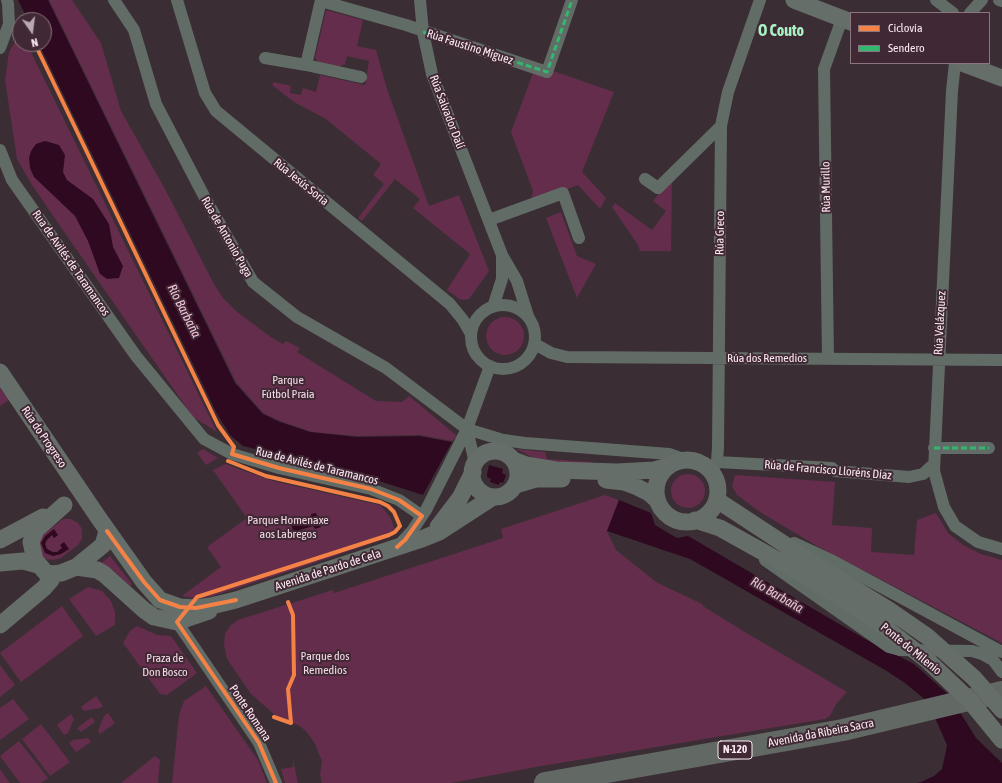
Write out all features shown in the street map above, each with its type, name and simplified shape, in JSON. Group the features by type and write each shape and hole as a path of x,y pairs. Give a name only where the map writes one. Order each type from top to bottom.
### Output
{"highway":[{"name":"Avenida da Ribeira Sacra","path":"544,783 843,730 1000,694"}],"street":[{"path":"0,48 9,24 7,0"},
{"name":"Rúa de Antonio Puga","path":"114,0 134,30 156,104 205,198 253,282 297,318 386,368 467,429"},
{"name":"Rúa Jesús Soria","path":"177,0 205,93 216,111 450,304 464,320 471,334"},
{"path":"306,65 321,0"},
{"name":"Rúa Faustino Míguez","path":"321,0 406,25 423,32 547,72 572,0"},
{"name":"Rúa Salvador Dalí","path":"420,0 423,32 432,74 502,255 517,281 528,316"},
{"name":"Rúa Greco","path":"714,466 719,357 721,126 728,92 760,0"},
{"path":"794,0 846,20"},
{"path":"936,0 952,12"},
{"path":"971,12 982,0"},
{"name":"Rúa Murillo","path":"828,358 824,69 846,20"},
{"path":"265,58 361,77"},
{"name":"Rúa Velázquez","path":"955,64 952,91 934,464 940,496 944,507 955,526 978,542 1002,549"},
{"path":"965,64 1002,78"},
{"path":"645,179 658,188 721,126"},
{"name":"Rua de Avilés de Taramancos","path":"0,150 12,180 136,356 204,439 232,454 279,468 371,489 399,500 421,513"},
{"path":"489,220 563,193 579,238"},
{"name":"Rúa Salvador Dalí","path":"493,307 502,278 502,255"},
{"path":"512,306 528,316 533,324 536,334 532,353 518,366 499,369 482,361 475,353 471,334 479,317 493,307 512,306"},
{"name":"Rúa dos Remedios","path":"535,344 550,353 567,357 1002,360"},
{"path":"397,548 405,540 421,513 467,429 490,366"},
{"name":"Rúa do Progreso","path":"0,372 87,502"},
{"path":"467,429 507,451 526,465 556,470 617,472 654,470 686,460"},
{"path":"467,429 474,467 475,486 486,495 493,497 506,494 515,485 536,479 589,479 624,482 649,493 658,501"},
{"path":"934,448 989,448"},
{"path":"507,451 518,472 515,485"},
{"path":"474,467 487,453 507,451 669,454 686,460 714,466 718,490 716,500 708,513 695,520 686,522 669,516 662,509 658,501 656,491 662,473 669,466"},
{"name":"Rúa de Francisco Lloréns Díaz","path":"714,466 832,468 835,471 909,477 923,474 934,464"},
{"name":"Avenida de Pardo de Cela","path":"419,540 442,524 460,498 474,467"},
{"name":"Avenida de Pardo de Cela","path":"76,567 88,568 104,574 144,610 154,617 177,622 236,600 419,540 439,532 493,497"},
{"path":"716,500 746,519 811,570"},
{"path":"0,540 64,506 72,502 87,502 107,531 103,545 76,567 52,574 46,573 38,565 31,549 33,534 41,525 64,506"},
{"path":"746,519 833,561 1002,652"},
{"path":"695,520 714,526 739,539 811,570"},
{"name":"Avenida de Pardo de Cela","path":"107,531 144,582 160,600 180,607 196,608 236,600"},
{"path":"739,539 761,558 889,647 900,650 978,652 993,660 1002,672"},
{"path":"0,563 23,561 38,565"},
{"name":"Ponte do Milenio","path":"811,570 889,610 928,637 970,674 1000,694"},
{"name":"Ponte do Milenio","path":"811,570 927,660 970,701 1002,740"},
{"path":"0,625 44,588 50,580 52,574"},
{"name":"Ponte Romana","path":"177,622 259,743 276,783"}],"green space":[{"name":"Parque Fútbol Praia","path":"49,0 72,0 101,43 121,111 165,189 214,284 223,298 236,311 272,338 283,344 286,341 300,348 297,352 376,401 402,402 409,396 457,436 452,441 420,435 357,436 312,432 280,421 263,413 236,382"},
{"path":"326,10 363,20 357,46 376,50 387,89 429,206 459,195 489,271 469,299 461,300 447,290 470,254 413,208 420,199 395,179 362,221 358,218 384,184 373,175 381,164 326,119 294,102 272,85 274,82 291,86 290,93 301,95 303,88 316,92 320,75 365,85 369,61 347,56 345,64 339,67 319,63 315,58"},
{"path":"12,47 12,52 31,52 217,432 193,417 32,185 17,159 5,80 9,52"},
{"path":"536,65 614,92 582,172 606,198 600,209 578,185 531,202 533,191 511,132"},
{"path":"672,177 671,251 640,251 638,245 612,207 615,203 652,230 666,211 653,201"},
{"path":"561,212 577,256 596,264 577,298 546,218"},
{"path":"501,317 509,317 516,320 521,325 524,336 521,347 516,352 509,355 501,355 494,352 489,347 486,340 486,332 489,325 494,320"},
{"path":"0,388 9,400 0,406"},
{"path":"203,449 218,458 206,465 197,453"},
{"path":"516,449 545,452 547,459 592,462 591,465 538,460"},
{"name":"Parque Homenaxe aos Labregos","path":"225,464 273,481 380,505 390,517 395,530 394,535 210,597 193,598 182,596 221,567 207,547 247,518 213,470"},
{"path":"691,474 700,479 704,484 704,498 700,503 695,507 685,508 681,507 672,498 671,488 672,484 681,475"},
{"path":"735,475 835,482 832,525 872,528 871,552 914,555 917,520 936,513 948,533 963,545 981,554 1002,560 1002,643 817,546 760,512 737,495 732,486"},
{"name":"Parque dos Remedios","path":"605,495 619,500 607,531 616,550 656,582 702,604 743,631 847,692 836,704 830,716 825,719 536,767 451,783 322,783 320,774 322,761 314,742 306,731 298,725 276,716 251,694 227,659 224,644 225,634 230,626 238,620 333,590 334,593 503,538 501,529"},
{"path":"63,519 71,519 78,523 82,529 82,539 78,545 61,558 53,560 46,559 43,557 37,545 39,538"},
{"path":"110,556 132,584 130,586 114,571 100,564"},
{"path":"88,587 102,591 111,601 115,612 115,625 96,636 69,599"},
{"path":"62,606 83,636 21,682 0,653"},
{"name":"Praza de Don Bosco","path":"137,626 157,635 171,636 197,673 167,695 160,694 123,643 130,631"},
{"path":"0,665 15,685 0,697"},
{"path":"206,686 258,760 267,783 172,783 179,715 184,701"},
{"path":"96,696 103,706 84,711 81,707"},
{"path":"13,699 29,719 0,740 0,708"},
{"path":"108,713 115,723 100,734 98,731 104,716"},
{"path":"71,714 74,719 68,733 64,735 57,725"},
{"path":"92,717 95,722 81,732 77,728"},
{"path":"41,724 70,762 50,776 22,739"},
{"path":"88,738 91,742 76,752 69,743 73,740"},
{"path":"19,741 48,778 41,783 20,783 0,756"},
{"path":"155,756 160,760 158,783 121,783"},
{"path":"293,759 298,783 285,783 281,769 293,767"},
{"path":"0,769 10,783 0,783"}],"water":[{"name":"Río Barbaña","path":"18,0 48,0 235,383 263,414 280,422 310,432 357,437 419,436 452,442 423,495 357,474 243,446 230,435 217,414 43,52 52,52 52,12 24,12"},
{"path":"45,141 59,145 65,155 63,172 67,180 93,199 109,224 113,247 123,266 119,278 107,279 100,274 88,241 75,216 34,177 30,168 29,158 31,151 36,144"},
{"path":"489,465 503,469 502,473 506,475 503,483 500,482 499,485 490,482 491,479 487,477"},
{"name":"Río Barbaña","path":"619,500 651,513 655,525 677,538 688,536 865,639 914,664 950,696 976,738 1002,763 1002,783 916,783 934,776 942,769 947,745 928,702 905,683 885,670 690,559 607,531"},
{"path":"316,513 321,527 315,529 313,526 300,530 300,534 294,535 290,520 296,519 297,522 311,518 311,514"},
{"path":"54,529 58,535 54,538 52,535 47,540 45,544 47,549 57,552 62,548 60,545 64,542 69,549 61,554 53,556 45,553 41,543 45,536"}],"marked path":[{"path":"423,32 547,72 572,0"},
{"path":"934,448 989,448"}],"cycle path":[{"path":"39,52 218,425 234,447 232,454 279,468 371,489 399,500 422,516 405,540 397,547"},
{"path":"228,461 266,476 380,502 388,506 394,512 400,526 395,532 389,535 197,597 177,622 259,743 276,783"},
{"path":"107,531 144,582 160,600 180,607 196,608 236,600"},
{"path":"274,717 291,723 288,689 294,675 293,615 288,602"}],"district":[{"name":"O Couto","path":"781,31"}]}
